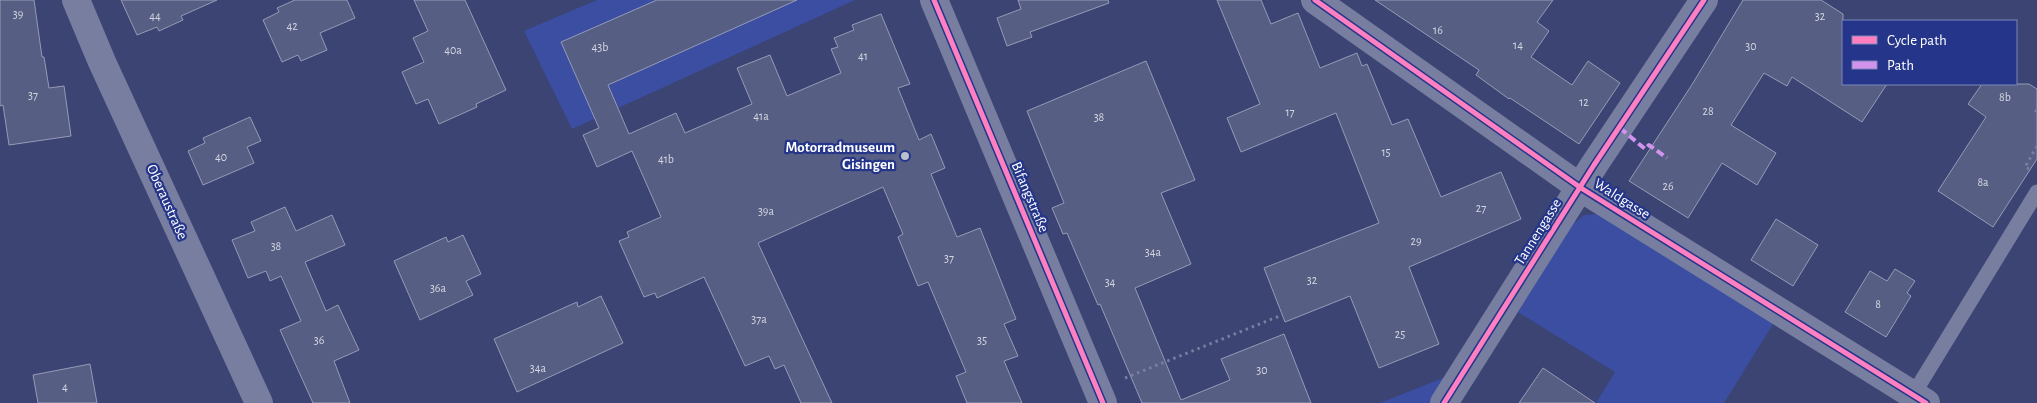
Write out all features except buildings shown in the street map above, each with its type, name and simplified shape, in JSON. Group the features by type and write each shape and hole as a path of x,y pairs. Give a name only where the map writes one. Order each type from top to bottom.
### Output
{"street":[{"name":"Oberaustraße","path":"76,0 102,62 259,403"},
{"name":"Bifangstraße","path":"934,0 1103,403"},
{"name":"Waldgasse","path":"1315,0 1581,188 1919,399"},
{"name":"Tannengasse","path":"1444,403 1704,0"}],"lane":[{"name":"Waldgasse","path":"1919,399 2037,192"}],"path":[{"path":"2031,170 2025,166 2037,146"},
{"path":"1119,381 1282,315"}],"shaded area":[{"path":"597,0 855,0 572,129 524,31"},
{"path":"1598,214 1775,321 1724,403 1596,403 1615,372 1518,312 1573,224 1584,215"},
{"path":"1448,376 1431,403 1380,403"}],"marked path":[{"path":"1620,128 1645,149 1649,145 1667,158"}],"cycle path":[{"path":"934,0 1103,403"},
{"path":"1315,0 1581,188 1926,403"},
{"path":"1444,403 1594,165 1704,0"}],"place":[{"name":"Motorradmuseum Gisingen","path":"905,156"}]}
